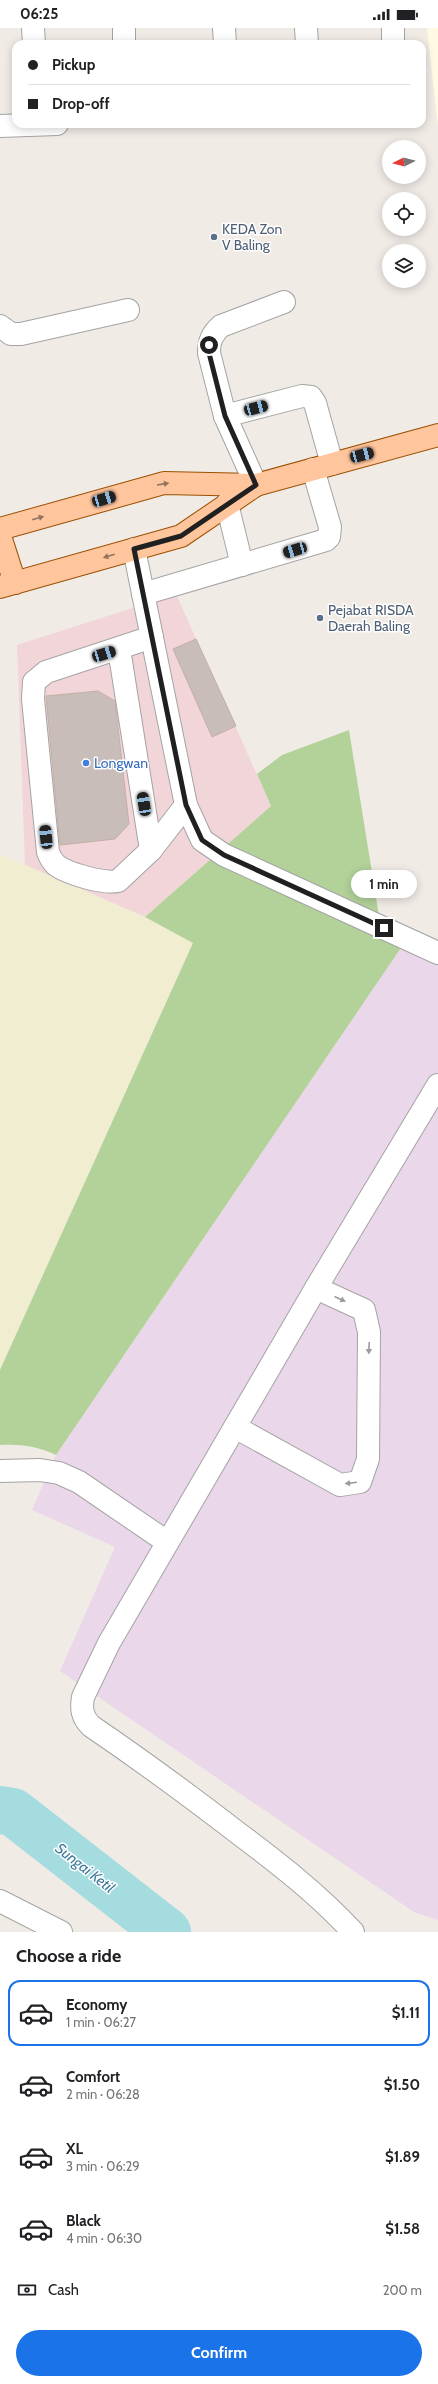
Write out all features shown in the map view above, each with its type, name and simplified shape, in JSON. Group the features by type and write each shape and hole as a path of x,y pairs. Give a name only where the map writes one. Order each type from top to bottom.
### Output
{"main road":[{"path":"0,536 7,585 181,536 256,485 438,435"},
{"path":"0,529 164,483 256,485"}],"street":[{"path":"33,28 34,40"},
{"path":"224,28 225,40"},
{"path":"306,28 308,40"},
{"path":"393,28 393,40"},
{"path":"0,126 12,125"},
{"path":"256,485 225,416 209,353 211,338 221,326 284,302"},
{"path":"0,326 11,334 21,334 128,310"},
{"path":"143,594 322,542 329,537 330,527 315,403 311,397 302,396 225,416"},
{"path":"227,504 242,565"},
{"path":"134,549 186,805 202,840 224,855 438,953"},
{"path":"152,637 46,672 34,682 32,699 48,852 51,860 58,866 102,882 114,882 124,879 151,850 186,805"},
{"path":"119,649 151,850"},
{"path":"353,1932 314,1892 282,1865 180,1789 91,1726 84,1720 82,1706 83,1697 109,1642 316,1288 438,1085"},
{"path":"235,1427 340,1485 360,1482 368,1459 369,1332 364,1310 316,1288"},
{"path":"0,1471 40,1470 59,1473 79,1482 168,1542"},
{"path":"0,1901 61,1932"}],"shaded area":[{"path":"427,28 438,28 438,126"},
{"path":"176,594 271,806 145,917 25,865 17,645"},
{"path":"0,854 145,917 193,943 0,1370"},
{"path":"409,936 438,949 438,1920 414,1912 60,1671 115,1547 32,1510 56,1455"}],"green space":[{"path":"349,730 379,916 409,936 56,1455 29,1446 0,1445 0,1370 193,943 145,917 271,806 257,774 282,755"}],"building":[{"path":"196,639 236,726 212,737 173,649"},
{"name":"Longwan","path":"98,691 115,701 129,824 115,839 60,845 46,696"}],"waterway":[{"name":"Sungai Ketil","path":"0,1810 13,1812 167,1932"}],"place":[{"name":"KEDA Zon V Baling","path":"214,237"},
{"name":"Pejabat RISDA Daerah Baling","path":"320,618"},
{"name":"Longwan","path":"86,763"}],"route":[{"path":"209,345 209,353 225,416 256,485 181,536 134,549 186,805 202,840 224,855 384,928"}]}
